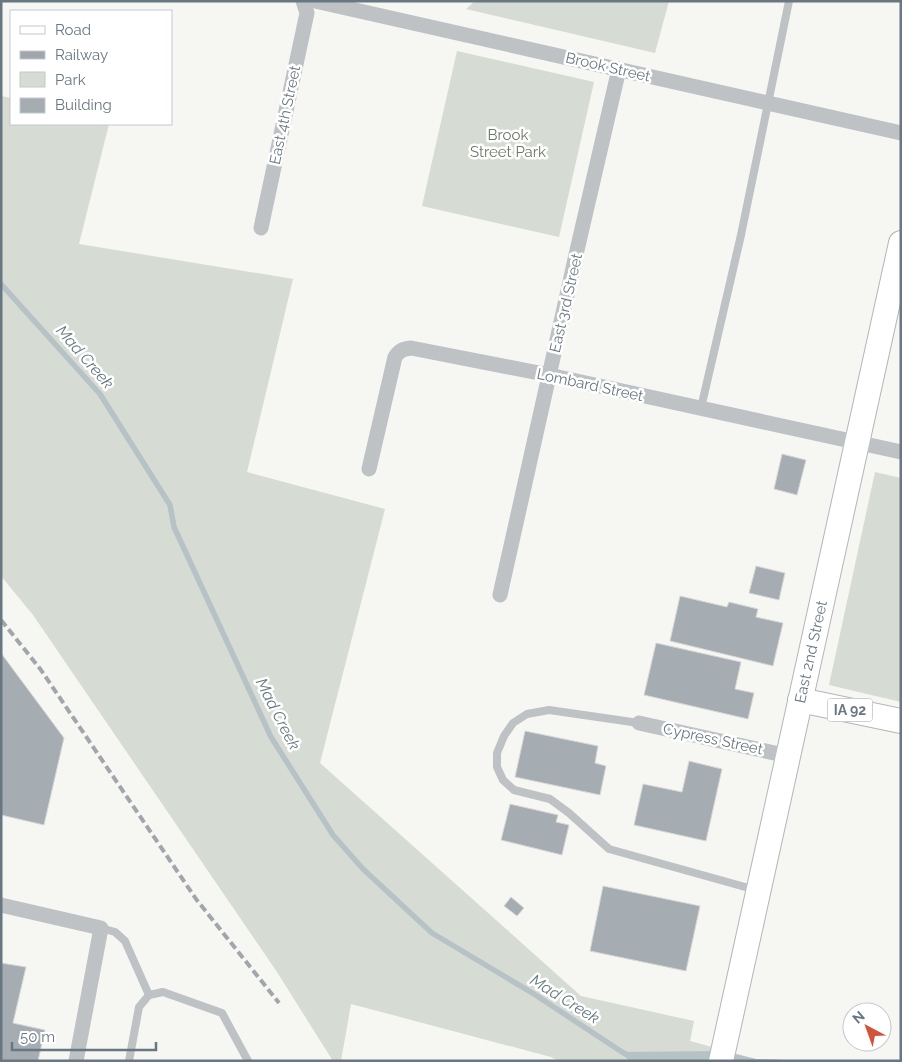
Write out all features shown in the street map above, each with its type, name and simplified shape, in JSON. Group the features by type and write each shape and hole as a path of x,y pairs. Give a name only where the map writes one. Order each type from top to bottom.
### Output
{"main road":[{"name":"East 2nd Street","path":"722,1061 901,244"},
{"name":"IA 92","path":"800,700 901,721"}],"street":[{"name":"East 4th Street","path":"261,228 307,13 303,1"},
{"name":"Brook Street","path":"316,1 901,133"},
{"name":"East 3rd Street","path":"500,596 619,69"},
{"name":"Lombard Street","path":"369,470 395,357 398,352 411,348 549,375 798,429 857,444 877,446 901,452"},
{"name":"Cypress Street","path":"639,723 788,756"},
{"path":"1,905 100,928 76,1061"}],"lane":[{"path":"701,408 741,235 789,1"},
{"path":"639,723 549,710 527,714 514,723 504,736 497,753 496,767 504,780 514,790 550,799 570,813 609,849 758,890"},
{"path":"100,928 115,932 125,941 149,995"},
{"path":"129,1061 140,1007 149,995 163,992 222,1012 248,1061"}],"green space":[{"path":"475,1 669,1 655,53 466,9"},
{"name":"Brook Street Park","path":"457,51 594,82 559,237 422,206"},
{"path":"1,96 10,98 10,125 109,125 79,244 293,279 247,472 385,509 320,763 581,996 694,1021 690,1041 756,1059 815,1061 559,1061 551,1057 351,1004 341,1061 333,1061 277,972 33,615 1,576"},
{"path":"875,472 901,478 901,702 829,685"}],"shaded area":[{"path":"722,1051 756,1059 815,1061 629,1061 622,1052"}],"building":[{"path":"782,454 806,460 797,495 774,489"},
{"path":"756,566 785,573 779,600 749,593"},
{"path":"680,596 727,607 729,602 758,609 756,617 783,623 773,666 670,641"},
{"path":"656,643 741,662 735,689 754,693 748,719 644,695"},
{"path":"1,653 64,738 44,825 1,815"},
{"path":"525,731 598,746 595,763 606,766 600,795 515,777"},
{"path":"689,761 722,769 706,841 634,825 643,784 682,792"},
{"path":"510,804 558,815 556,822 569,825 562,855 501,840"},
{"path":"603,886 700,906 686,971 590,951"},
{"path":"511,897 524,908 517,916 504,906"},
{"path":"1,963 26,967 13,1023 45,1030 38,1061 1,1061"}],"waterway":[{"name":"Mad Creek","path":"1,284 100,394 170,505 174,527 271,737 333,835 363,869 432,933 534,994 638,1061"}],"railway":[{"path":"1,620 41,670 196,899 279,1003"}]}
